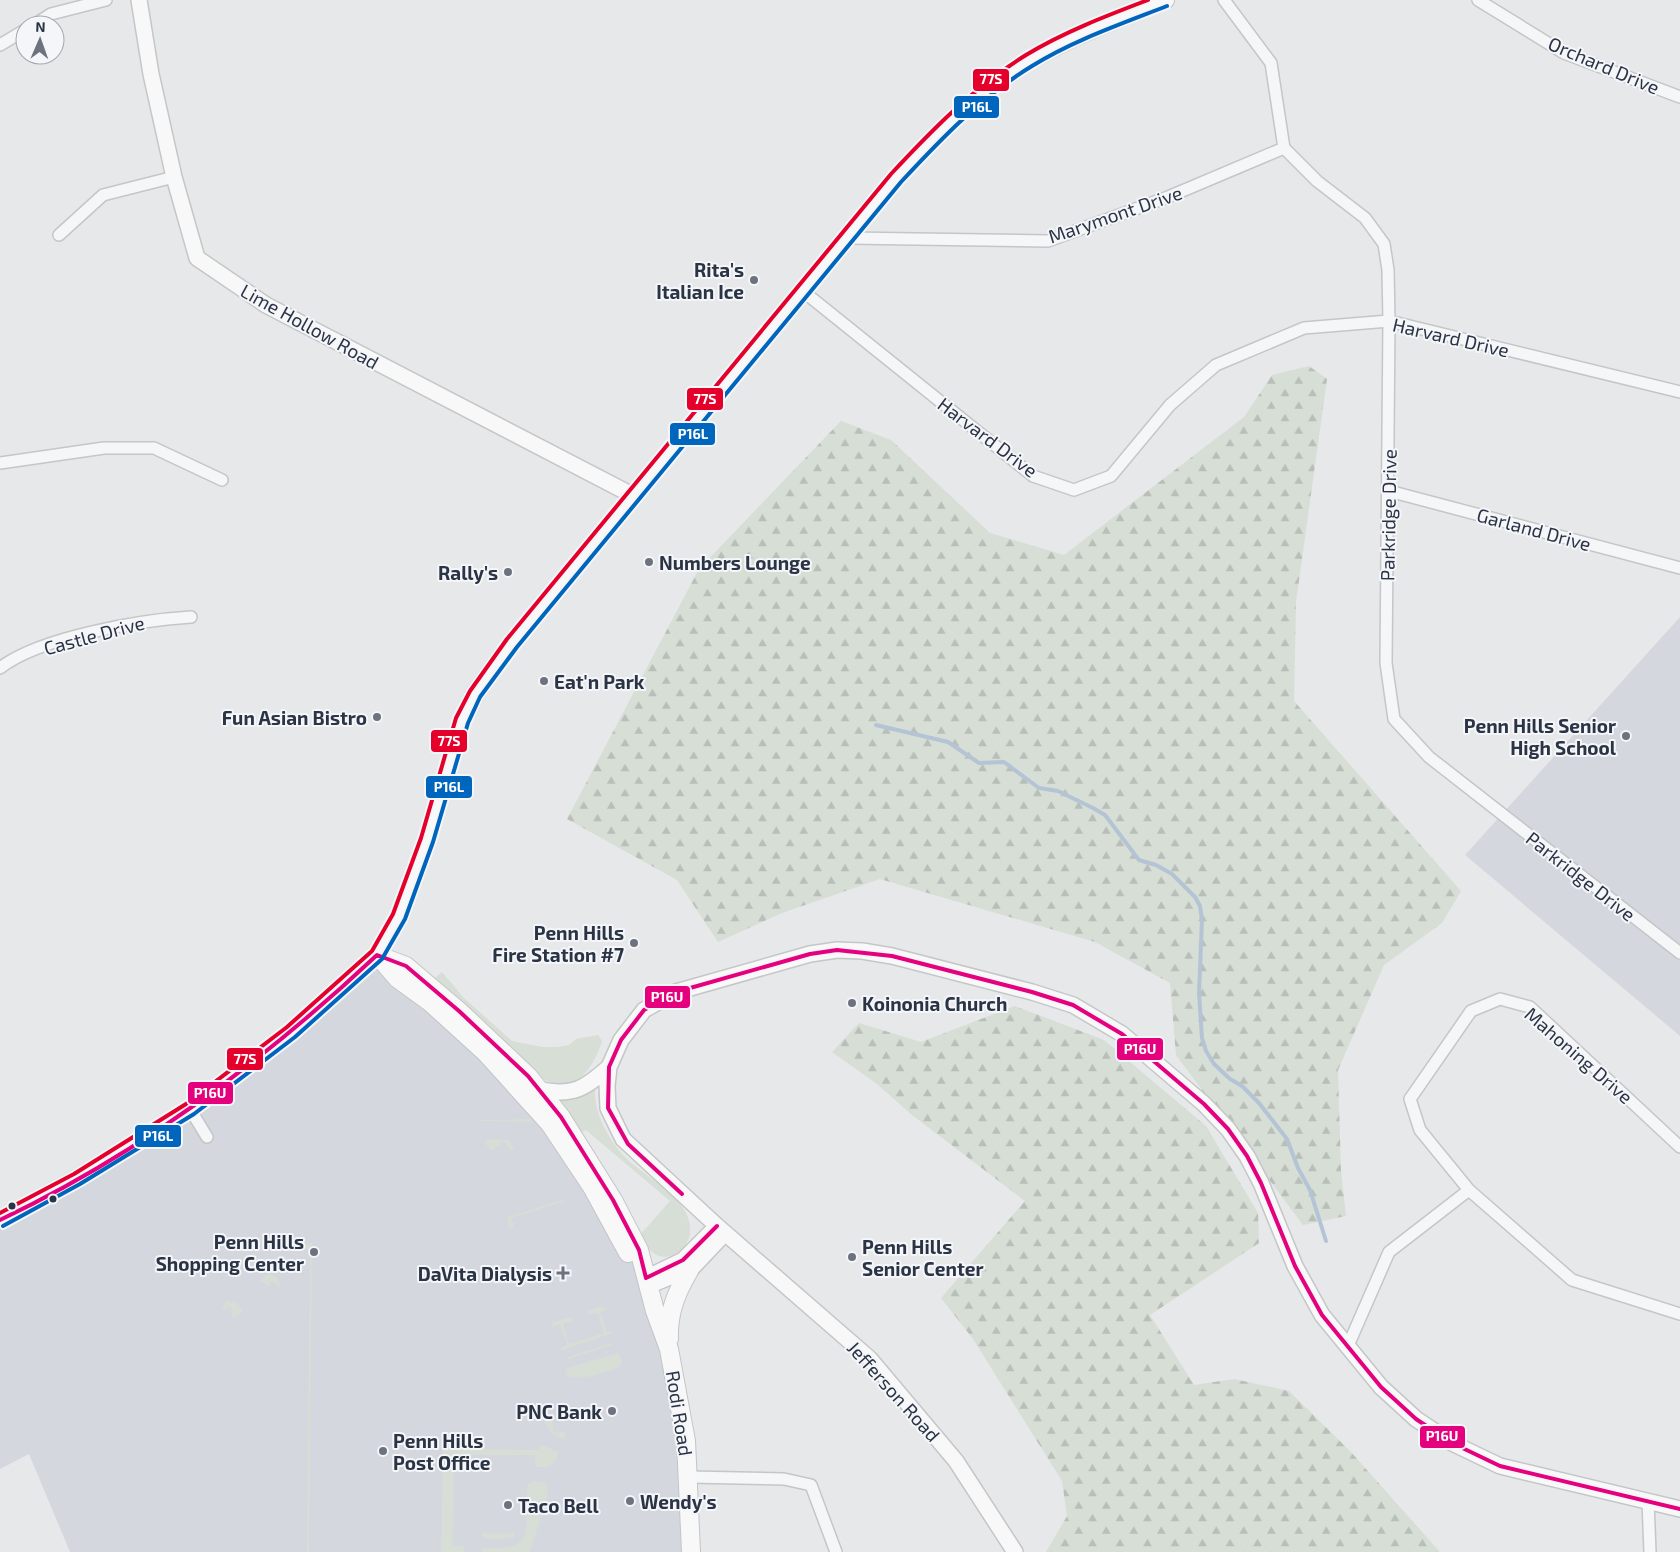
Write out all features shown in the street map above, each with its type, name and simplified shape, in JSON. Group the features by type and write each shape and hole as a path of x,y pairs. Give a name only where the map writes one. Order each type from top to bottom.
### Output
{"main road":[{"path":"0,1220 77,1179 190,1109 291,1032 377,954 399,917 427,840 456,736 475,694 512,643 927,144 977,98 1028,61 1084,32 1165,0"},
{"name":"Rodi Road","path":"377,954 406,966 433,988 528,1076 561,1117 613,1200 638,1250 669,1349 686,1441 691,1552"},
{"name":"Rodi Road","path":"377,954 398,979 431,1004 485,1052 550,1124 592,1187 623,1246 647,1282"},
{"path":"669,1349 669,1322 672,1305 689,1271"}],"street":[{"path":"49,15 106,0"},
{"name":"Lime Hollow Road","path":"139,0 152,74 174,177 197,258 266,305 634,496"},
{"path":"1224,0 1271,63 1284,148"},
{"name":"Orchard Drive","path":"1478,0 1564,53 1680,97"},
{"path":"0,45 15,36"},
{"name":"Marymont Drive","path":"848,238 1048,241 1168,198 1284,148"},
{"name":"Parkridge Drive","path":"1284,148 1317,181 1365,218 1384,244 1388,270 1389,322 1386,663 1394,719 1429,757 1680,953"},
{"path":"59,235 103,195 174,177"},
{"name":"Harvard Drive","path":"804,292 1033,476 1074,490 1111,476 1170,405 1216,365 1304,328 1389,322 1680,392"},
{"path":"0,463 104,448 154,448 222,480"},
{"name":"Garland Drive","path":"1389,491 1680,568"},
{"name":"Castle Drive","path":"0,668 45,645 154,619 191,617"},
{"path":"540,1090 567,1093 581,1089 609,1067 621,1040 644,1010 676,992 810,954 837,950 862,951 892,956 1032,992 1073,1005 1122,1034 1204,1104 1228,1129 1247,1156 1261,1183 1294,1266 1322,1315 1347,1348 1388,1394 1416,1419 1452,1443 1500,1466 1680,1509"},
{"name":"Mahoning Drive","path":"1469,1190 1420,1130 1410,1099 1471,1011 1500,999 1530,1007 1680,1147"},
{"name":"Jefferson Road","path":"609,1067 607,1086 608,1108 623,1139 721,1229 870,1358 956,1461 1015,1552"},
{"path":"190,1109 207,1137"},
{"path":"1347,1348 1389,1252 1469,1190 1572,1280 1680,1314"},
{"path":"647,1282 683,1260 721,1229"},
{"path":"647,1282 689,1271 721,1229"},
{"path":"689,1477 784,1479 811,1485 836,1552"},
{"path":"1648,1501 1650,1552"}],"shaded area":[{"name":"Penn Hills Senior High School","path":"1680,617 1680,1036 1465,855"},
{"name":"Penn Hills Shopping Center","path":"377,955 518,1088 646,1278 669,1349 691,1552 70,1552 29,1454 0,1469 0,1220 190,1109"}],"green space":[{"path":"1309,366 1327,379 1296,602 1294,701 1461,891 1442,923 1384,965 1338,1070 1341,1171 1346,1216 1303,1225 1176,1055 1170,983 1095,942 880,879 782,913 718,942 677,880 567,819 699,569 841,421 891,440 990,533 1064,555 1244,417 1272,375"},
{"path":"442,972 463,997 512,1041 543,1047 558,1047 569,1045 576,1039 598,1035 602,1041 593,1062 580,1078 571,1083 562,1085 551,1083 539,1076 487,1024 435,978"},
{"path":"1015,1006 1104,1040 1206,1126 1258,1213 1259,1243 1150,1315 1194,1385 1234,1379 1289,1391 1350,1451 1440,1552 1046,1552 1067,1516 1062,1481 973,1339 941,1298 1025,1201 912,1115 877,1084 832,1052 859,1023 921,1042"},
{"path":"595,1089 599,1116 617,1148 632,1163 676,1199 684,1210 689,1221 690,1233 685,1245 675,1254 663,1257 658,1256 650,1250 639,1236 670,1201 586,1130 580,1133 558,1104 560,1099"},
{"path":"530,1119 532,1122 479,1121 481,1120"},
{"path":"490,1139 509,1140 514,1149 511,1151 504,1141 491,1151 484,1142"},
{"path":"562,1200 568,1211 562,1202 511,1218 514,1227 509,1229 508,1217"},
{"path":"312,1242 309,1552 307,1552 310,1248 298,1252"},
{"path":"270,1274 277,1277 281,1287 270,1281 270,1286 260,1281 264,1276"},
{"path":"226,1301 237,1302 243,1312 232,1318 231,1306 221,1311"},
{"path":"602,1306 608,1309 600,1313 607,1332 613,1331 613,1333 563,1350 560,1349 567,1345 560,1324 552,1327 553,1322 570,1317 572,1321 563,1324 569,1344 604,1333 598,1313 587,1314 588,1311"},
{"path":"611,1343 614,1344 569,1359 565,1358"},
{"path":"618,1353 622,1360 620,1367 584,1377 576,1378 565,1374 567,1368"},
{"path":"550,1413 554,1432 565,1432 565,1440 553,1434 548,1428 543,1415"},
{"path":"542,1445 558,1452 556,1461 548,1467 536,1467 534,1455 469,1455 468,1466 454,1466 453,1545 464,1546 464,1552 441,1552 443,1449 537,1450"},
{"path":"534,1481 546,1483 548,1494 530,1552 481,1552 483,1548 502,1548 514,1545 522,1540 527,1522 528,1484"},
{"path":"516,1531 513,1537 505,1538 491,1539 481,1535 482,1533 508,1534"}],"waterway":[{"path":"876,725 948,742 979,763 1004,762 1039,788 1058,791 1093,808 1105,815 1139,860 1156,865 1172,874 1195,897 1200,906 1202,920 1199,993 1202,1038 1206,1051 1214,1064 1230,1079 1242,1086 1259,1103 1287,1139 1298,1168 1310,1190 1326,1241"}],"transit line":[{"name":"77S","path":"0,1213 74,1174 186,1104 287,1027 372,951 393,914 421,838 456,718 470,691 507,639 891,174 938,125 971,95 1026,55 1101,18 1148,0"},
{"name":"P16L","path":"3,1226 80,1184 194,1114 295,1037 382,959 405,919 433,842 468,723 480,697 517,647 901,182 962,120 1013,78 1048,57 1081,40 1167,6"},
{"name":"P16U","path":"682,1194 628,1144 608,1108 609,1067 621,1040 644,1010 676,992 810,954 837,950 892,956 1032,992 1073,1005 1122,1034 1204,1104 1228,1129 1247,1156 1261,1183 1295,1266 1322,1315 1381,1387 1416,1419 1452,1443 1500,1466 1680,1509"},
{"name":"P16U","path":"0,1220 102,1166 199,1102 290,1031 377,955 406,966 459,1011 528,1076 561,1117 613,1200 639,1250 646,1278 683,1260 717,1226"}],"place":[{"name":"Rita's Italian Ice","path":"754,280"},
{"name":"Numbers Lounge","path":"649,562"},
{"name":"Rally's","path":"508,572"},
{"name":"Eat'n Park","path":"544,681"},
{"name":"Fun Asian Bistro","path":"377,717"},
{"name":"Penn Hills Senior High School","path":"1626,736"},
{"name":"Penn Hills Fire Station #7","path":"634,943"},
{"name":"Koinonia Church","path":"852,1003"},
{"name":"Penn Hills Shopping Center","path":"314,1252"},
{"name":"Penn Hills Senior Center","path":"852,1257"},
{"name":"DaVita Dialysis","path":"563,1273"},
{"name":"PNC Bank","path":"612,1411"},
{"name":"Penn Hills Post Office","path":"383,1451"},
{"name":"Wendy's","path":"630,1501"},
{"name":"Taco Bell","path":"508,1505"}]}
